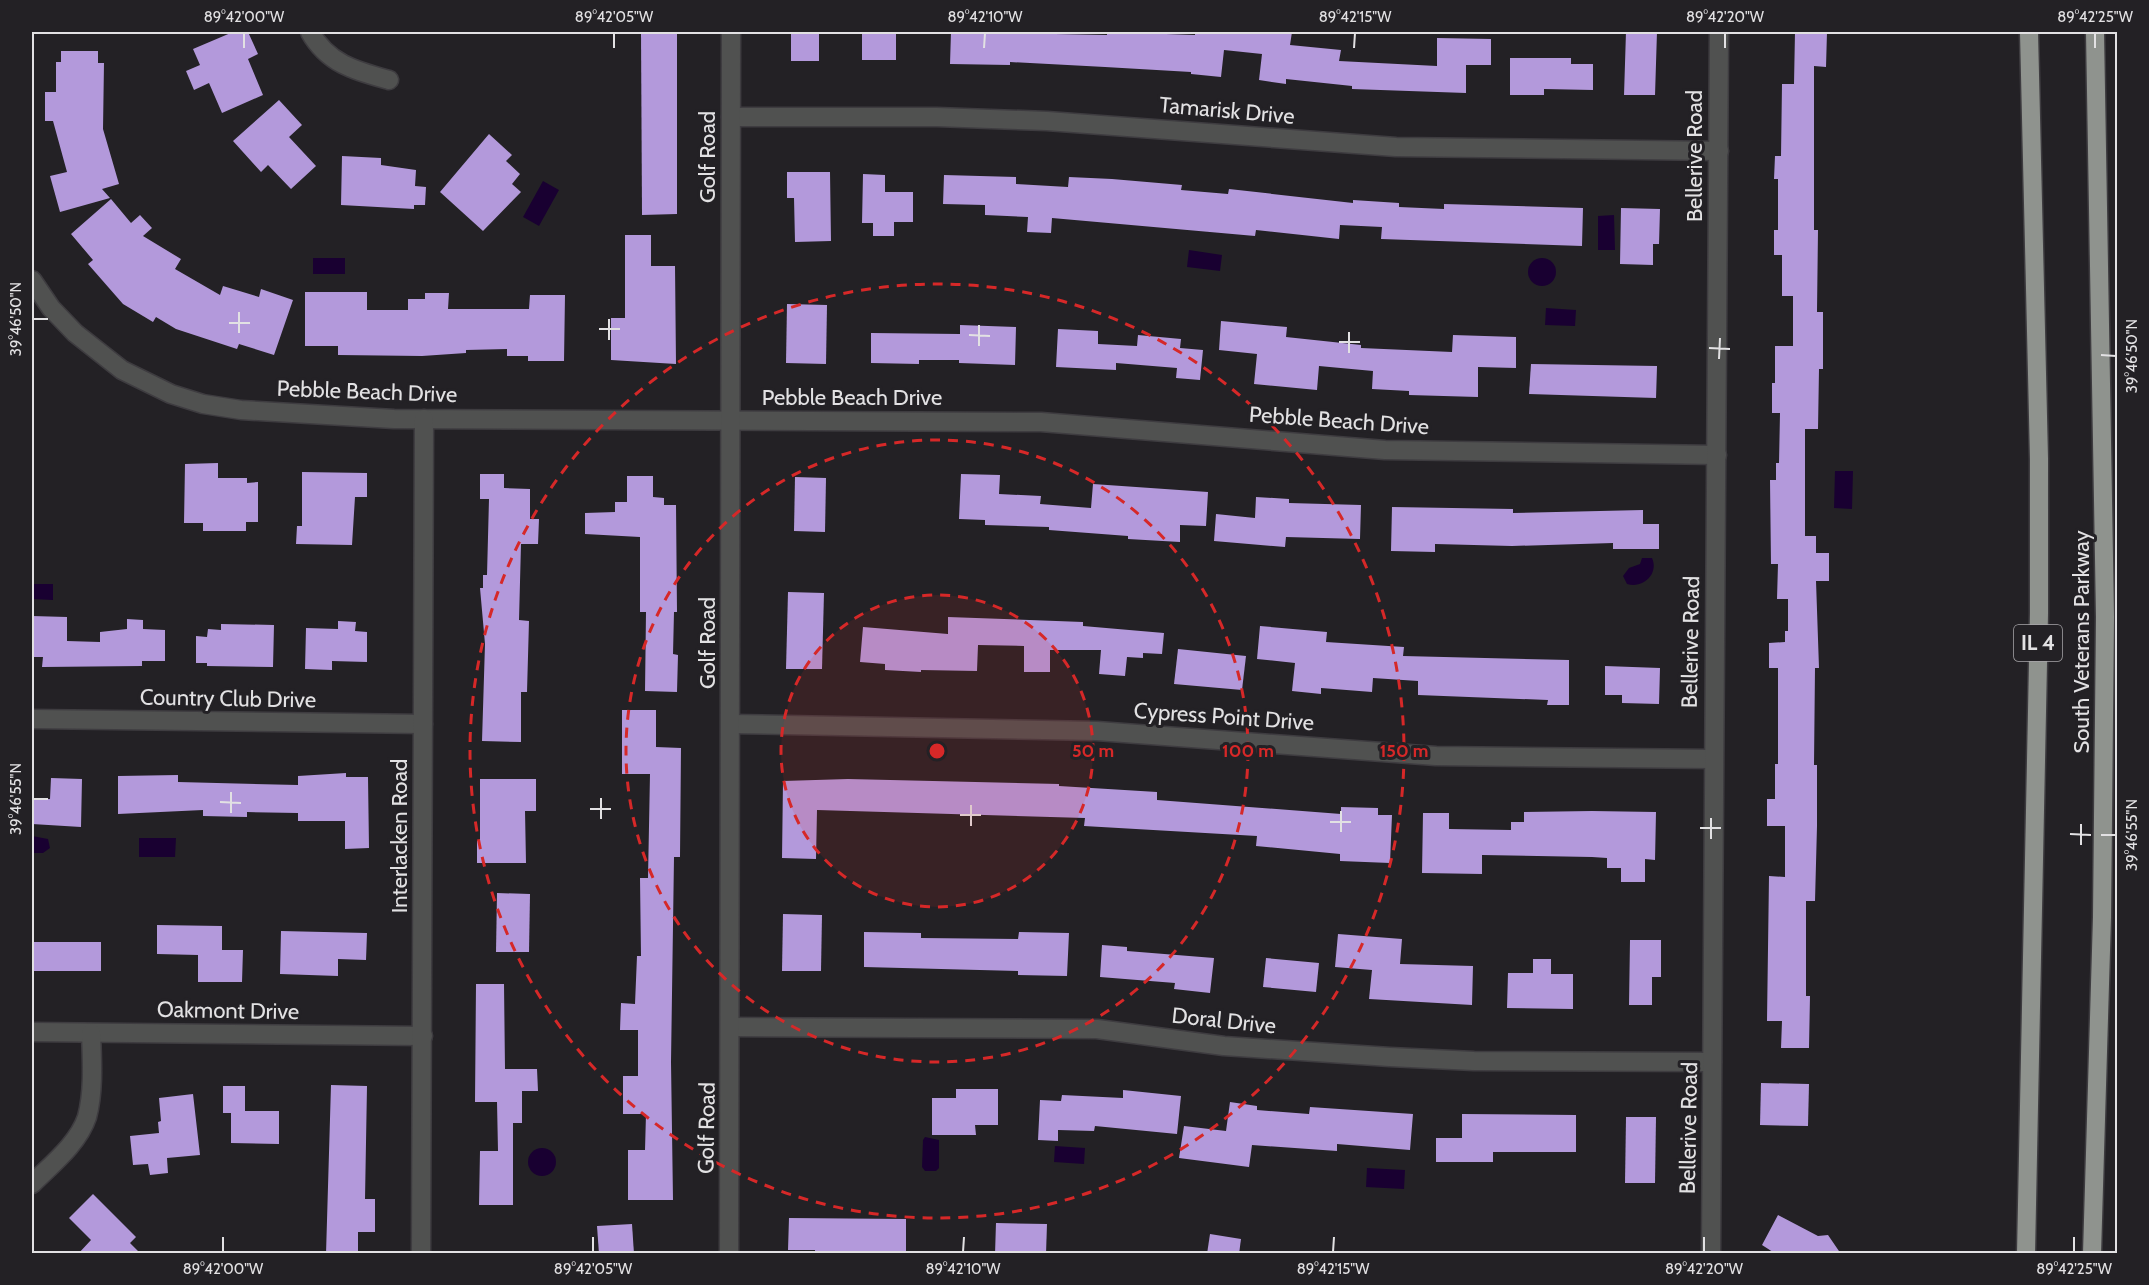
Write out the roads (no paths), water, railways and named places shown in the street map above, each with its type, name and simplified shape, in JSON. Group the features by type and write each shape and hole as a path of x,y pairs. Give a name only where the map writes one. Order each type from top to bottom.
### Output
{"highway":[{"name":"South Veterans Parkway","path":"2026,1254 2039,613 2038,447 2029,32"},
{"name":"South Veterans Parkway","path":"2092,1254 2103,882 2105,627 2105,484 2095,32"}],"street":[{"path":"310,32 330,58 349,69 389,80"},
{"name":"Golf Road","path":"729,1254 732,724 731,32"},
{"name":"Bellerive Road","path":"1710,1254 1719,32"},
{"name":"Tamarisk Drive","path":"731,117 937,117 1047,122 1396,147 1719,151"},
{"name":"Pebble Beach Drive","path":"32,280 51,308 98,353 122,370 171,394 203,404 241,410 424,419 1041,422 1385,450 1717,455"},
{"name":"Interlacken Road","path":"421,1254 424,419"},
{"name":"Country Club Drive","path":"32,719 423,724"},
{"name":"Cypress Point Drive","path":"732,724 1097,731 1436,756 1713,759"},
{"name":"Doral Drive","path":"731,1027 1097,1029 1224,1046 1390,1057 1474,1061 1712,1062"},
{"name":"Oakmont Drive","path":"32,1032 423,1036"},
{"path":"32,1185 77,1137 87,1116 92,1071 92,1033"}]}
